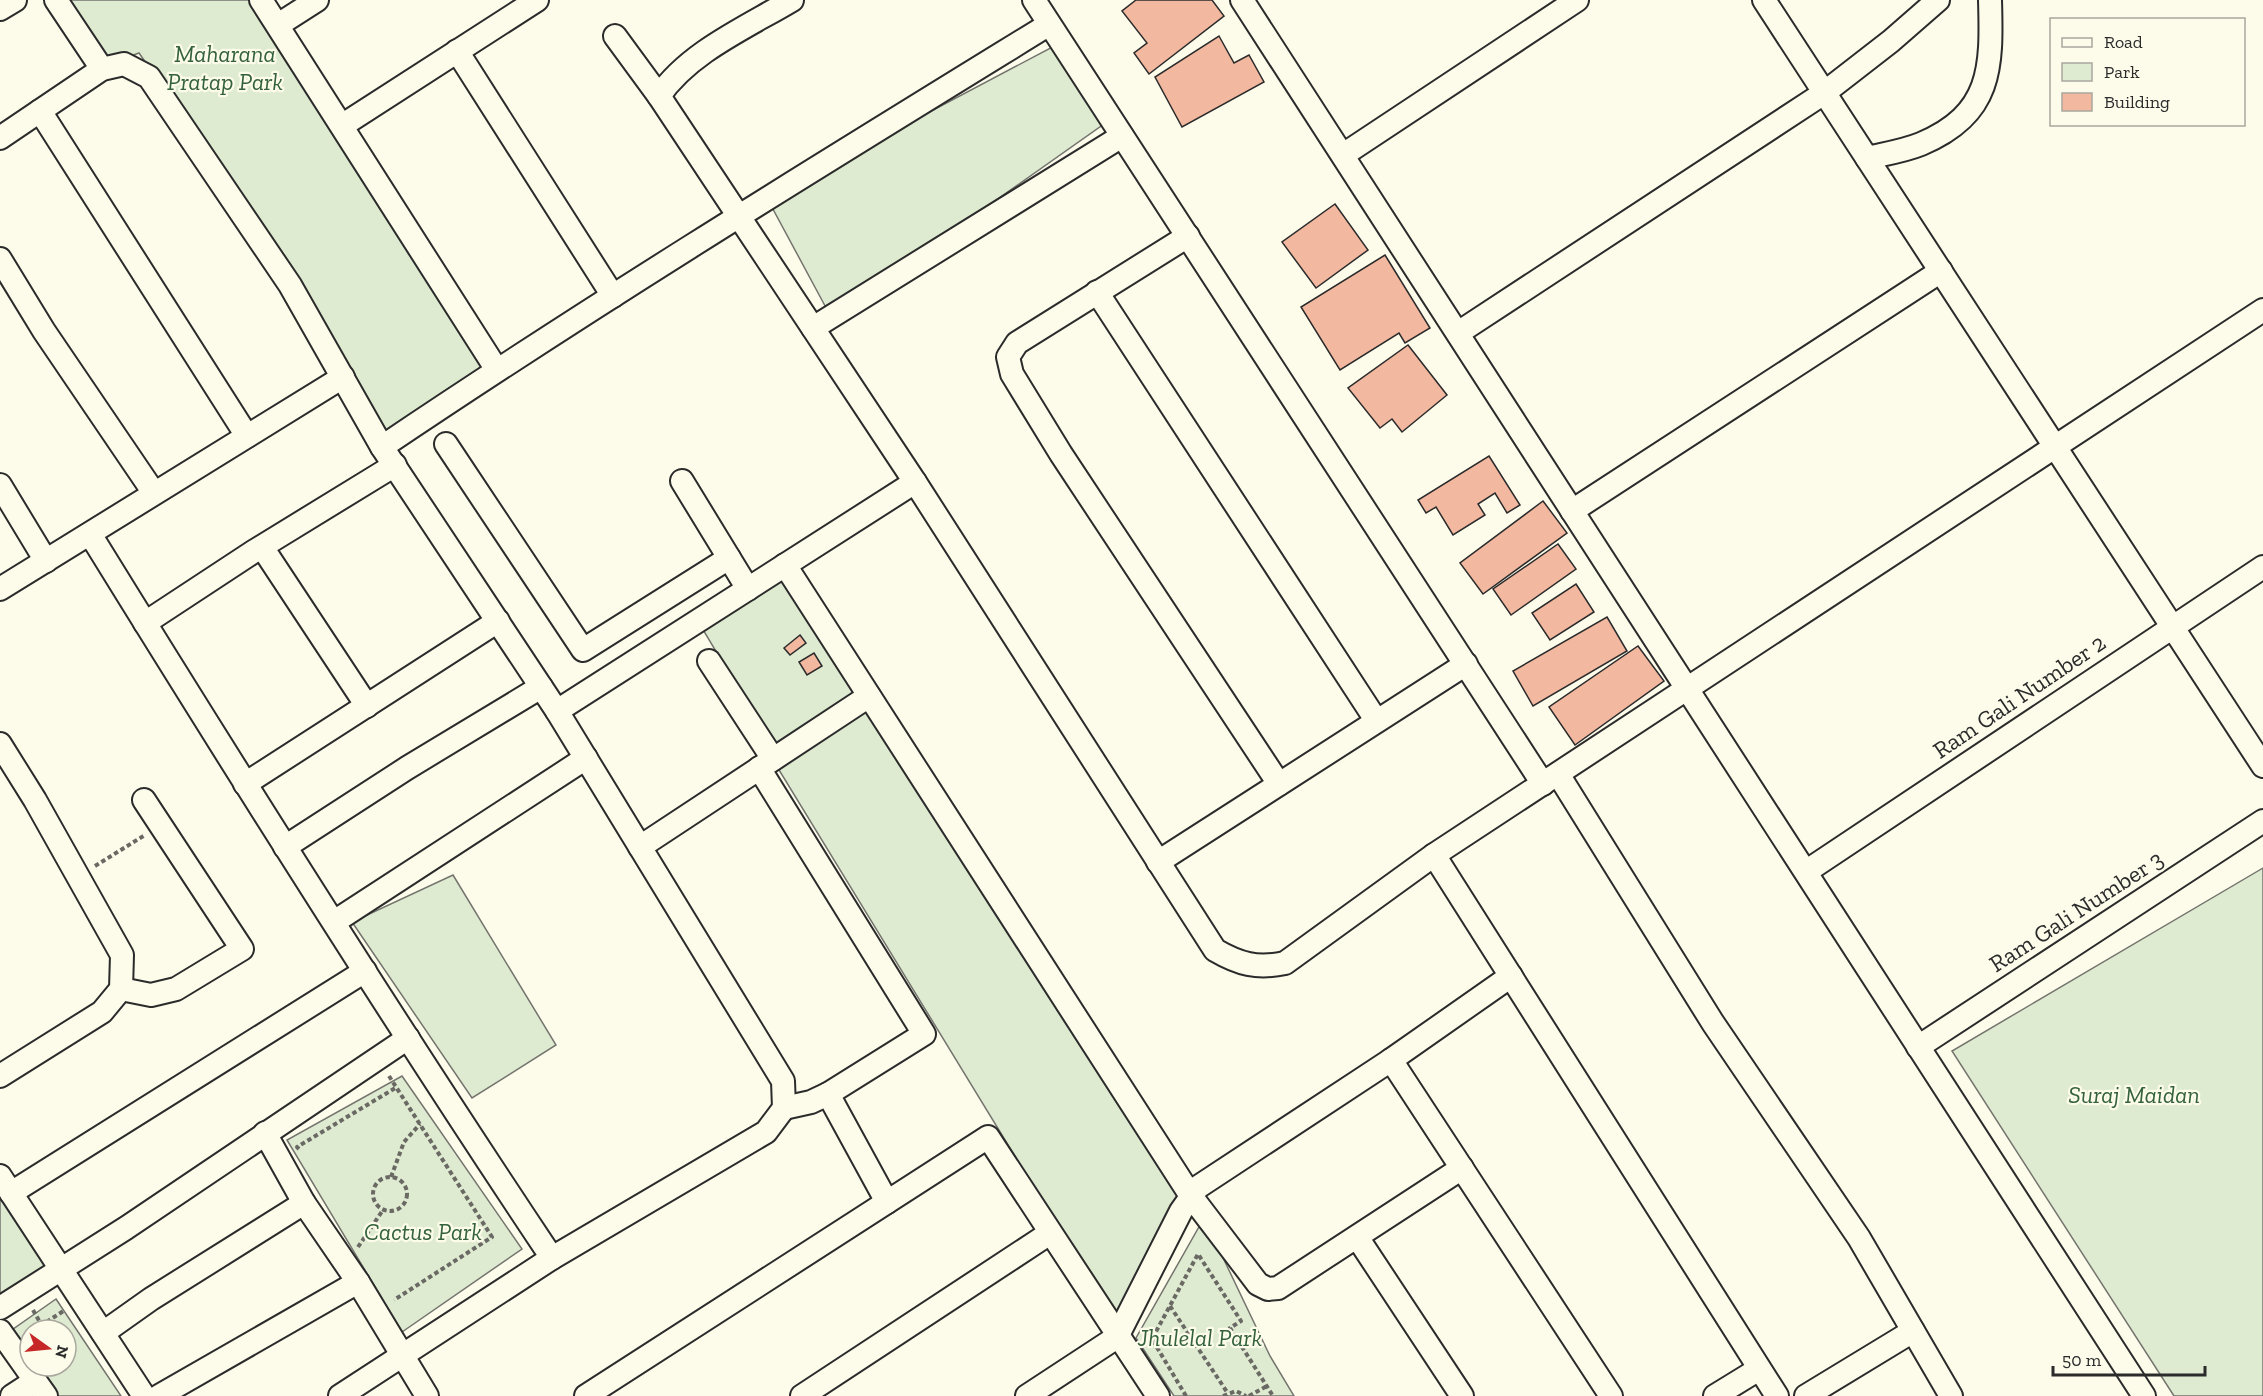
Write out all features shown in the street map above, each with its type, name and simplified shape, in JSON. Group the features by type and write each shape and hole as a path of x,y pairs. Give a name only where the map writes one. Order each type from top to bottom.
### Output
{"street":[{"path":"0,9 15,0"},
{"path":"56,0 102,69"},
{"path":"261,0 343,125 496,370"},
{"path":"278,25 317,0"},
{"path":"343,125 537,0"},
{"path":"659,96 669,82 703,54 792,0"},
{"path":"1034,0 1048,25 1466,663 1551,779 1858,1238 1952,1396"},
{"path":"1242,0 1807,871 2144,1396"},
{"path":"1343,155 1577,0"},
{"path":"1764,0 2263,765"},
{"path":"1458,333 1824,93 1891,41 1938,0"},
{"path":"1867,158 1920,144 1961,122 1982,95 1991,47 1990,0"},
{"path":"382,447 496,370 738,216 1048,25"},
{"path":"615,36 659,96 915,482 1215,950 1238,963 1263,968 1285,963 1434,855 2263,310"},
{"path":"457,51 613,296"},
{"path":"0,138 102,69 124,64 149,77 290,285 382,447 557,711 783,1081 784,1108 766,1132 552,1258 340,1396"},
{"path":"40,111 247,436"},
{"path":"813,328 1122,136"},
{"path":"1188,236 1017,343 1008,357 1012,374 1061,454 1279,784"},
{"path":"0,259 44,331 154,494"},
{"path":"1572,511 1941,272"},
{"path":"1097,292 1376,720"},
{"path":"0,589 343,377"},
{"path":"446,444 584,651 729,558"},
{"path":"145,623 395,465"},
{"path":"682,481 748,588"},
{"path":"557,711 915,482"},
{"path":"0,485 46,561"},
{"path":"90,534 285,847 552,1258"},
{"path":"262,547 367,706"},
{"path":"785,565 1191,1196 1258,1284 1268,1289 1278,1288 1462,1168"},
{"name":"Ram Gali Number 2","path":"1807,871 2263,567"},
{"path":"245,784 498,621"},
{"path":"709,661 766,764 924,1034 828,1094 811,1102 784,1108"},
{"path":"1158,862 1466,663"},
{"path":"285,847 407,768 541,687"},
{"path":"640,848 869,696"},
{"path":"0,744 122,955 122,989 102,1011 0,1076"},
{"path":"334,922 586,758"},
{"path":"122,989 152,995 176,989 242,949 144,800"},
{"name":"Ram Gali Number 3","path":"1918,1047 2263,821"},
{"path":"1434,855 1777,1396"},
{"path":"144,1396 6,1184 365,971"},
{"path":"1027,1396 1118,1337 1181,1211 1198,1187 1391,1060 1511,976"},
{"path":"0,1308 408,1038"},
{"path":"1391,1060 1611,1396"},
{"path":"828,1094 887,1202"},
{"path":"265,1133 304,1203 358,1282 428,1396"},
{"path":"586,1396 617,1388 887,1202 988,1137 1158,1396"},
{"path":"103,1333 304,1203"},
{"path":"802,1396 1050,1233"},
{"path":"1358,1237 1462,1396"},
{"path":"159,1396 358,1282"},
{"path":"0,1331 41,1389 12,1396"},
{"path":"1806,1396 1913,1331"},
{"path":"1714,1396 1759,1369"}],"path":[{"path":"77,876 161,825"},
{"path":"303,1157 297,1147 397,1087 492,1237 395,1302 389,1293"},
{"path":"391,1177 404,1142 420,1124"},
{"path":"391,1177 404,1183 407,1199 394,1210 383,1210 375,1202 373,1191 378,1181 391,1177"},
{"path":"358,1247 383,1210"},
{"path":"352,1237 364,1256"},
{"path":"1186,1396 1152,1339 1198,1254 1241,1321 1230,1328 1274,1396"},
{"path":"1170,1305 1225,1394 1236,1390 1248,1396 1267,1386"}],"green space":[{"name":"Maharana Pratap Park","path":"67,0 255,0 487,364 384,433 188,123 139,53 101,67"},
{"path":"1060,43 1111,119 831,317 767,198"},
{"path":"783,580 1181,1197 1115,1320 776,765 775,750 702,628"},
{"name":"Suraj Maidan","path":"2263,868 2263,1396 2174,1396 1952,1051"},
{"path":"453,875 556,1045 472,1098 352,922"},
{"name":"Cactus Park","path":"402,1076 522,1249 402,1332 287,1140"},
{"path":"0,1195 51,1270 0,1303"},
{"name":"Jhulelal Park","path":"1204,1218 1270,1356 1294,1396 1174,1396 1136,1338"},
{"path":"56,1299 69,1318 29,1318"},
{"path":"18,1326 18,1346 9,1332"},
{"path":"78,1332 121,1396 51,1396 39,1378 78,1378"}],"building":[{"path":"1136,0 1212,0 1224,16 1149,74 1134,53 1147,43 1122,11"},
{"path":"1219,36 1234,63 1249,55 1264,82 1182,127 1155,77"},
{"path":"1335,204 1368,250 1316,288 1282,242"},
{"path":"1385,255 1430,328 1405,343 1399,333 1340,370 1301,307"},
{"path":"1408,345 1447,395 1402,432 1392,419 1380,428 1348,388"},
{"path":"1489,456 1520,505 1507,513 1495,493 1478,504 1485,515 1453,535 1436,507 1426,513 1418,500"},
{"path":"1543,501 1567,533 1483,594 1460,563"},
{"path":"1558,544 1576,569 1511,615 1493,589"},
{"path":"1576,584 1594,612 1550,640 1532,613"},
{"path":"1607,617 1627,651 1533,706 1513,671"},
{"path":"800,635 806,643 790,655 784,648"},
{"path":"1638,646 1664,681 1575,745 1549,707"},
{"path":"814,653 822,666 807,675 799,662"}]}
